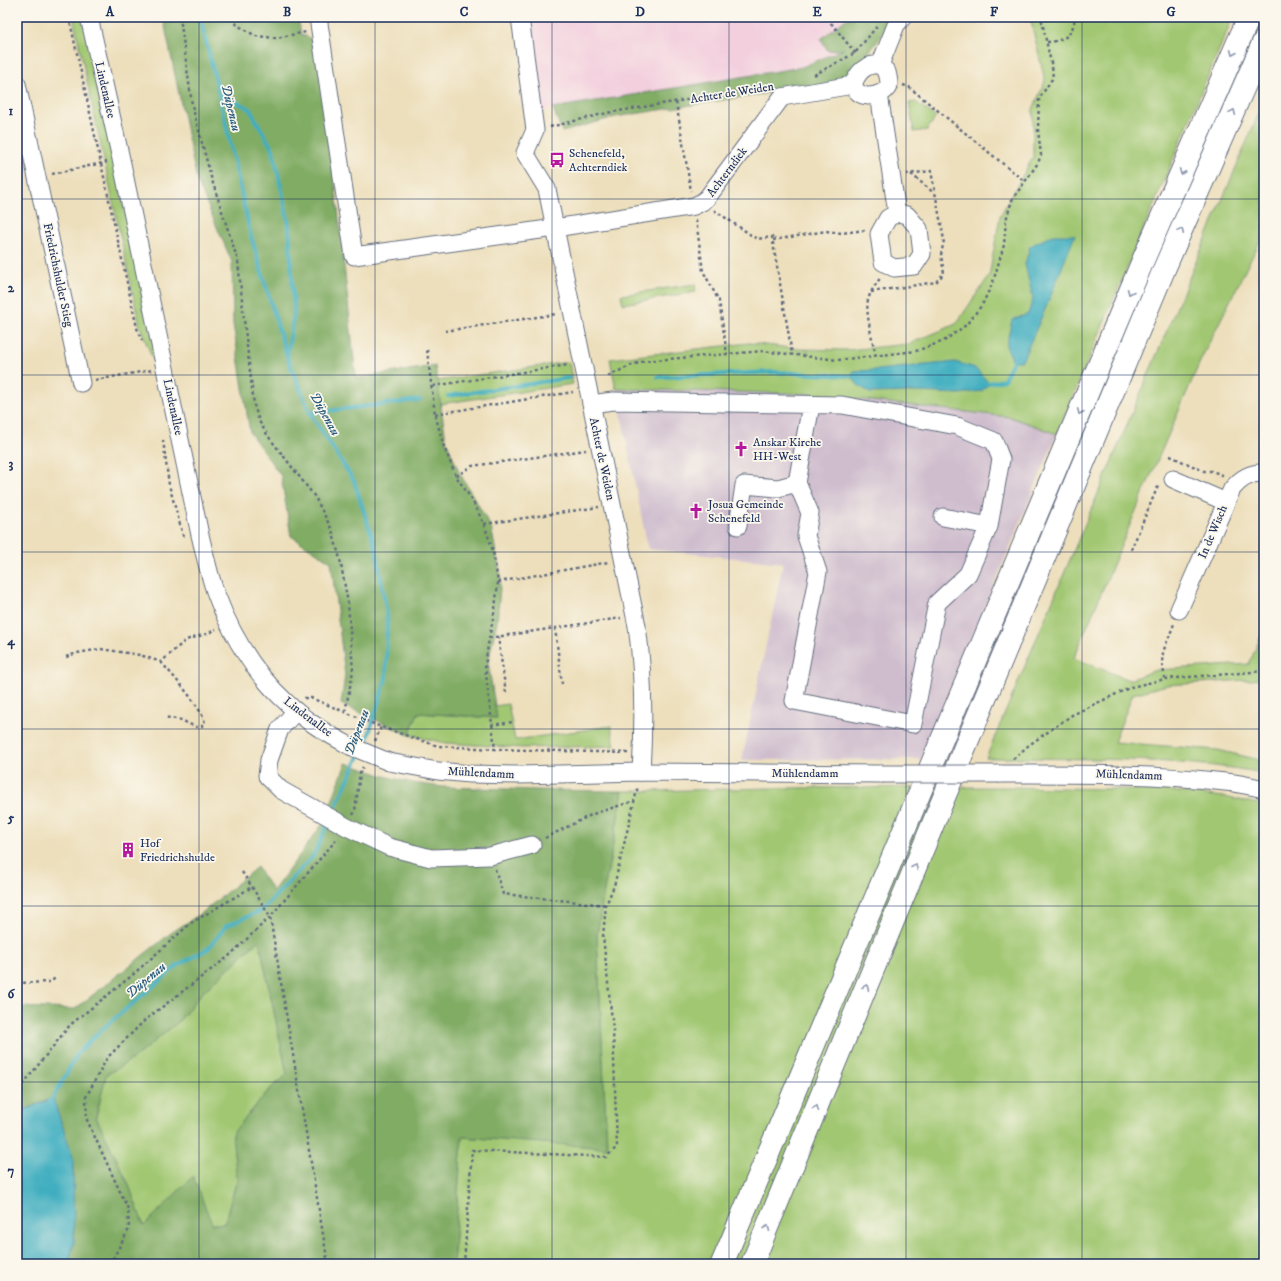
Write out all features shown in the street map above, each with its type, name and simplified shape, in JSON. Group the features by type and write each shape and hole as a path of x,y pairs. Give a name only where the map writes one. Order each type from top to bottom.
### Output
{"highway":[{"path":"722,1264 1141,265 1249,17"},
{"path":"752,1264 940,807 1144,318 1264,41"}],"street":[{"name":"Lindenallee","path":"89,17 200,535 216,594 243,649 258,673 287,704 298,704 321,730 350,746"},
{"name":"Achter de Weiden","path":"520,17 535,130 525,153 547,190 634,609 640,648 643,692 641,772"},
{"path":"880,66 896,25 903,17"},
{"name":"Achterndiek","path":"318,23 354,256 555,228 698,204 713,190 782,97 853,85"},
{"path":"884,89 866,96 858,93 853,85 855,77 873,64 880,66 887,72 884,89 897,213"},
{"name":"Friedrichshulder Stieg","path":"17,84 81,383"},
{"path":"897,213 907,215 919,229 922,254 914,266 894,268 883,262 879,234 888,218 897,213"},
{"path":"591,404 613,401 842,405 957,426 994,441 1001,459 988,526 968,574 937,603 913,724 794,701 818,572 806,536 810,513 797,483 811,405"},
{"path":"1238,482 1248,475 1264,473"},
{"path":"1173,479 1226,502"},
{"name":"In de Wisch","path":"1179,610 1226,502 1232,489 1238,482"},
{"path":"738,526 744,485 778,488 797,483"},
{"path":"943,517 988,526"},
{"path":"298,704 280,729 269,760 267,776 281,790 347,827 389,847 431,858 490,856 532,845"},
{"name":"Mühlendamm","path":"350,746 389,762 438,771 470,774 519,775 641,772 882,774 1005,769 1164,776 1226,782 1264,789"}],"path":[{"path":"69,17 137,328 143,342"},
{"path":"180,17 192,104 211,177 238,261 254,405 259,421 277,449 315,497 332,530 340,559 348,602 353,671 345,712"},
{"path":"232,17 237,25 256,36 276,38 318,23"},
{"path":"830,17 831,23 855,53"},
{"path":"1047,42 1057,41 1068,36 1074,26 1075,17"},
{"path":"812,77 855,53 880,23"},
{"name":"Achter de Weiden","path":"556,126 607,113 775,85"},
{"path":"884,89 909,86 1024,181"},
{"path":"676,102 698,204 703,271 718,301 727,354"},
{"path":"38,177 102,163"},
{"path":"911,174 935,193"},
{"path":"698,204 757,239 772,237 773,240 826,231 842,233 864,230 879,234"},
{"path":"773,240 792,354"},
{"path":"876,356 868,311 868,301 871,292 888,265"},
{"path":"445,331 562,313"},
{"path":"427,350 436,414 444,447 456,476 472,500 484,524 493,551 498,582 485,666 495,749"},
{"path":"432,386 572,364"},
{"path":"81,383 165,368"},
{"path":"436,414 578,391"},
{"path":"162,436 169,486 184,540"},
{"path":"456,476 472,466 590,449"},
{"path":"1170,456 1204,471 1212,471 1238,482"},
{"path":"1131,550 1158,486 1173,479"},
{"path":"484,524 602,506"},
{"path":"498,582 614,562"},
{"path":"1165,679 1162,662 1163,652 1179,610"},
{"path":"489,638 625,617"},
{"path":"554,628 562,684"},
{"path":"161,662 186,640 217,629"},
{"path":"498,636 506,693"},
{"path":"66,657 77,653 101,649 140,655 161,662 183,688 203,716 205,723 202,726 196,727 181,720 164,717"},
{"path":"1005,769 1028,744 1072,715 1131,687 1165,679 1264,671"},
{"path":"298,704 311,698 381,727 438,746 629,753"},
{"path":"17,713 20,723"},
{"path":"491,725 513,722"},
{"path":"110,1264 128,1229 128,1209 87,1120 86,1097 107,1058 145,1020 229,956 270,917 347,827 354,811 360,772"},
{"path":"464,1264 472,1150 606,1157 617,1147 613,1030 603,936 606,905 614,886 641,772"},
{"path":"532,845 593,814 634,801"},
{"path":"242,872 270,917 328,1264"},
{"path":"497,876 503,894 606,905"},
{"path":"17,1087 24,1083 70,1025 129,978 190,923 252,887"},
{"path":"17,983 51,982 55,978"}],"shaded area":[{"path":"517,17 871,17 846,48 802,67 553,108 531,117"},
{"path":"616,389 812,394 1010,417 1057,434 921,759 742,760 783,563 648,549"}],"green space":[{"path":"73,17 83,17 157,360 154,361 140,327"},
{"path":"163,17 298,17 301,34 316,41 330,133 356,378 435,366 446,440 459,472 491,527 501,577 497,622 488,662 497,718 418,713 409,735 341,704 345,675 331,562 291,536 281,476 250,433 233,324 232,262 197,181"},
{"path":"853,17 897,17 846,81 615,117 562,132 553,108 802,67 844,49 828,51 821,39 846,19"},
{"path":"1030,17 1233,17 1057,434 1010,417 812,394 616,389 610,359 749,343 799,349 847,350 909,344 956,324 989,276 1000,216 1033,157 1033,109 1045,81"},
{"path":"1264,101 1264,233 1203,355 1074,658 1129,680 1156,670 1249,664 1264,629 1264,679 1167,685 1133,694 1114,742 1218,750 1264,761 1264,773 1160,761 986,758"},
{"path":"916,102 936,117 927,130 914,132 909,103"},
{"path":"695,284 696,292 623,304 621,295"},
{"path":"569,362 573,384 440,404 437,381"},
{"path":"508,704 515,740 611,726 615,746 522,748 445,743 409,735 417,713 496,718 495,706"},
{"path":"346,763 384,776 413,783 443,787 623,791 597,936 607,1148 462,1137 453,1264 69,1264 74,1241 53,1098 17,1113 17,1007 75,1009 171,933 203,912 257,867 273,891 324,822","holes":["259,940 287,1074 269,1090 232,1134 237,1180 224,1224 212,1224 193,1176 144,1226 128,1183 96,1117 106,1075 134,1058 178,1022 202,993"]},
{"path":"1005,787 1162,790 1224,797 1264,805 1264,1264 453,1264 462,1137 607,1147 597,936 623,791 770,788"},
{"path":"259,940 287,1074 269,1090 232,1134 237,1180 224,1224 144,1227 128,1183 96,1117 106,1075 134,1058 178,1022 202,993"}],"water":[{"path":"1053,235 1075,235 1047,305 1022,361 1013,361 1006,346 1012,320 1028,314 1033,299 1025,264 1030,246"},
{"path":"955,362 975,368 989,383 982,391 959,394 917,392 870,393 858,385 851,376 854,371"},
{"path":"53,1098 73,1157 74,1241 69,1264 17,1264 17,1113"}],"waterway":[{"name":"Düpenau","path":"200,17 251,236 287,357 310,413 354,481 376,549 387,615 386,678 368,737 363,748"},
{"path":"219,94 249,108 273,150 289,225 294,313 287,356"},
{"path":"989,383 1004,380 1013,361"},
{"path":"658,377 775,372 851,376"},
{"path":"448,396 569,378"},
{"path":"310,413 420,400"},
{"name":"Düpenau","path":"333,812 360,754"},
{"name":"Düpenau","path":"49,1101 53,1098 78,1053 99,1032 177,966 209,948 226,926 262,910 313,856 328,824"}],"place":[{"name":"Schenefeld, Achterndiek","path":"557,160"},
{"name":"Anskar Kirche HH-West","path":"741,449"},
{"name":"Josua Gemeinde Schenefeld","path":"696,511"},
{"name":"Hof Friedrichshulde","path":"128,850"}]}
